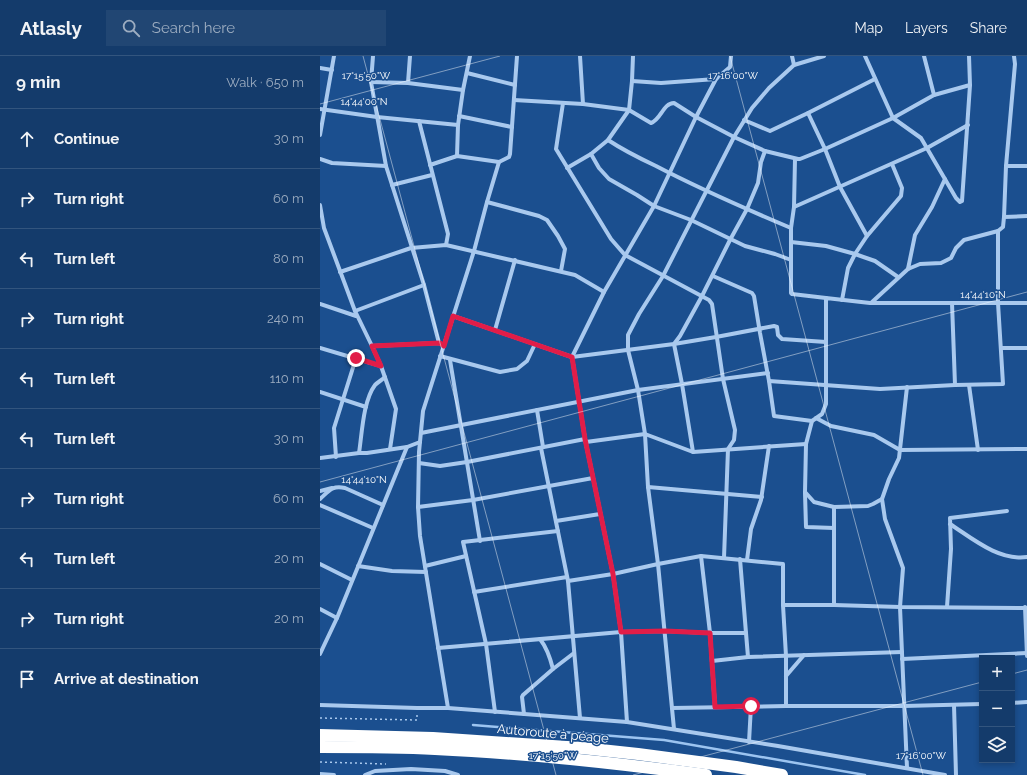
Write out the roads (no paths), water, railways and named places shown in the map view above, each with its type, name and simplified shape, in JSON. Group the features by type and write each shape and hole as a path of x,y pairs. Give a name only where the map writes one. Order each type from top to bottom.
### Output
{"highway":[{"name":"Autoroute à péage","path":"320,735 433,738 582,748 736,767 782,775"},
{"path":"320,747 434,749 529,755 706,775"}],"street":[{"path":"320,136 322,109 334,56"},
{"path":"373,56 371,82 376,117 386,166 442,344"},
{"path":"408,83 410,56"},
{"path":"457,156 459,116 470,56"},
{"path":"430,165 457,156 499,162 509,157 517,56"},
{"path":"580,56 583,104"},
{"path":"567,168 591,154 608,140 629,110 633,56"},
{"path":"627,722 621,632 613,574 585,441 572,357 604,292 654,206 696,117 716,79 730,68 731,56"},
{"path":"792,56 794,65"},
{"path":"674,729 658,564 648,487 645,434 638,390 628,350 628,335 639,314 663,276 734,137 752,108 769,88 794,65 824,56"},
{"path":"865,56 893,118 921,138 956,198 960,202 962,202 968,125 970,56"},
{"path":"924,56 934,95"},
{"path":"870,303 908,269 920,264 941,263 951,258 956,248 964,240 998,231 1002,227 1004,217 1014,56"},
{"path":"320,68 332,70"},
{"path":"466,73 515,85"},
{"path":"632,81 661,83 716,79"},
{"path":"744,120 770,131 875,79"},
{"path":"371,82 408,83 463,90"},
{"path":"514,100 583,104 629,110 651,123 657,120 670,103 674,103 696,117 734,137 766,151 800,159 893,118 934,95 970,85"},
{"path":"563,103 556,150 611,239 625,255 702,296 709,300 712,304 723,379 735,430 734,440 728,449 724,558"},
{"path":"322,109 376,117 458,125"},
{"path":"808,112 840,187 867,236"},
{"path":"459,116 512,127"},
{"path":"419,121 448,234 446,245"},
{"path":"794,208 927,148 968,125"},
{"path":"608,140 620,148 670,174 791,228"},
{"path":"693,452 674,344 680,336 713,276 747,209 758,183 761,162 766,151"},
{"path":"591,154 599,168 609,179 654,206 691,220 745,246 791,260"},
{"path":"320,159 332,163 386,166"},
{"path":"795,159 794,208 791,228 792,294 870,303 1027,303"},
{"path":"448,708 420,536 418,507 422,411 440,356 442,344 453,316 474,251 499,162"},
{"path":"842,300 848,268 855,254 867,236 901,196 902,188 892,164"},
{"path":"1006,166 1027,166"},
{"path":"392,185 432,175"},
{"path":"908,269 915,235 932,207 945,179"},
{"path":"487,202 539,216 547,220 565,249 561,271"},
{"path":"320,205 324,228 355,313 381,366 396,409 390,449"},
{"path":"1004,217 1027,216"},
{"path":"770,381 880,389 1003,384 998,303 998,231"},
{"path":"791,242 826,246 855,254 875,261 898,277"},
{"path":"340,272 411,248 446,245 575,275 604,292"},
{"path":"495,330 515,260"},
{"path":"713,276 752,293 755,300 759,329 770,381 774,416 812,421"},
{"path":"320,304 355,313 424,285"},
{"path":"826,298 826,404 822,414 812,421 806,444 806,527 834,528"},
{"path":"952,303 955,385"},
{"path":"453,316 572,357 674,344 774,326 777,327 778,335 782,339 826,342"},
{"path":"372,346 442,344"},
{"path":"440,356 450,360 500,372 516,368 527,361 535,344"},
{"path":"320,348 381,366"},
{"path":"1001,348 1027,348"},
{"path":"336,456 334,428 356,358"},
{"path":"450,360 480,541"},
{"path":"421,433 638,390 768,373"},
{"path":"359,453 366,407 370,394 376,384 385,377"},
{"path":"969,385 978,450"},
{"path":"907,388 899,458 882,499 885,519 903,568 900,607 907,768"},
{"path":"320,392 366,407"},
{"path":"537,410 549,486 568,579 580,718"},
{"path":"816,418 831,426 874,435 900,450 1027,449"},
{"path":"419,463 440,466 542,447 645,434 693,452 806,444"},
{"path":"320,458 407,447 420,442"},
{"path":"747,560 751,529 762,496 769,446"},
{"path":"320,654 337,618 407,447"},
{"path":"418,507 473,500 593,478"},
{"path":"320,491 338,487 345,488 383,505"},
{"path":"648,487 762,496"},
{"path":"320,499 332,488"},
{"path":"805,492 814,502 834,507 868,506 882,499"},
{"path":"320,505 373,528"},
{"path":"834,507 834,605"},
{"path":"947,607 951,549 950,518 1007,511"},
{"path":"556,521 600,514"},
{"path":"950,524 1004,556 1019,558 1027,557"},
{"path":"495,712 486,644 463,542 558,532"},
{"path":"425,566 466,556"},
{"path":"702,556 710,633 715,707"},
{"path":"474,592 613,574 702,556 783,564 786,706"},
{"path":"740,559 748,657"},
{"path":"320,564 352,580"},
{"path":"358,566 392,571 426,572"},
{"path":"783,605 1026,608 1027,654 902,659"},
{"path":"320,609 337,618"},
{"path":"438,648 621,632 665,631 746,633"},
{"path":"540,639 549,654 553,669"},
{"path":"712,661 748,657 902,652"},
{"path":"524,714 523,694 574,653"},
{"path":"786,676 804,655"},
{"path":"1015,703 1027,702"},
{"path":"672,708 979,704"},
{"path":"320,705 448,708 627,722 945,775"},
{"path":"954,705 956,775"},
{"path":"749,742 751,706"},
{"path":"365,775 375,771 397,773 411,769 445,771 458,775"},
{"path":"320,774 334,775"}],"waterway":[{"path":"473,725 664,740 865,775"}]}
